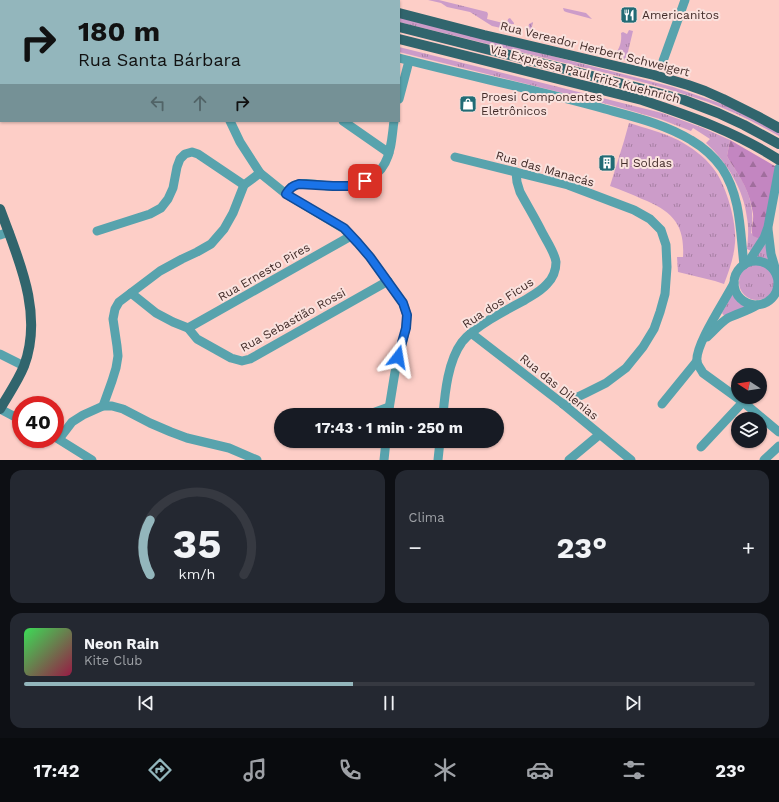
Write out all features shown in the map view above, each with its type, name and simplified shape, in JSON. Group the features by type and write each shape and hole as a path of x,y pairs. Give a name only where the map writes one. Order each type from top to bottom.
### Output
{"main road":[{"name":"Rua Vereador Herbert Schweigert","path":"400,13 484,35 654,75 688,85 723,99 776,126"},
{"name":"Via Expressa Paul Fritz Kuehnrich","path":"400,27 643,88 684,100 744,124 779,144"},
{"name":"Via Expressa Paul Fritz Kuehnrich","path":"400,39 642,100 714,125 761,148 779,160"},
{"path":"0,208 4,234 20,263 27,289 30,306 31,332 24,366 0,409"}],"street":[{"path":"663,61 685,0"},
{"path":"400,58 641,119 691,140 709,153 721,167 730,183 740,214 747,263"},
{"path":"400,95 409,61"},
{"path":"230,122 240,142 260,173 286,194 344,228 370,257 403,303 407,315 406,328 395,372 389,408"},
{"path":"344,122 389,153"},
{"path":"286,194 293,185 348,186 365,181 377,174 385,164 389,153 394,122"},
{"path":"97,230 150,214 161,208 168,199 173,188 177,167 180,159 185,154 192,152 198,154 244,185"},
{"name":"Rua das Manacás","path":"455,157 568,185 634,210 650,219 661,230 666,245 667,267 665,294 654,329 647,341 626,368 606,383 563,404"},
{"path":"731,393 703,372 697,361 698,353 701,343 734,283 738,270 747,263 764,238 768,227 779,168"},
{"name":"Rua dos Ficus","path":"444,408 451,367 456,352 462,342 471,333 491,319 540,291 548,284 555,273 556,261 551,248 520,192 516,172"},
{"path":"102,406 112,381 118,356 113,320 115,310 119,302 160,271 210,244 224,229 233,213 244,185 260,173"},
{"path":"734,283 737,294 741,299 751,304 763,304 773,298 778,287 778,278 771,254 768,227"},
{"name":"Rua Ernesto Pires","path":"188,328 351,236"},
{"path":"747,263 756,260 768,263 778,278"},
{"name":"Rua Sebastião Rossi","path":"131,293 156,313 188,328 197,339 237,360 246,361 388,281"},
{"path":"701,343 729,318 750,310 757,305"},
{"name":"Rua das Dilenias","path":"471,333 563,404 631,460"},
{"path":"0,354 24,366"},
{"path":"662,404 697,361"},
{"path":"701,447 741,404"},
{"path":"745,404 779,432"},
{"path":"64,431 72,422 83,415 102,406 112,406 123,409 150,423 187,438 229,448 257,460"},
{"path":"0,409 12,415"},
{"path":"569,460 600,435"},
{"path":"64,442 92,460"},
{"path":"764,460 779,446"},
{"path":"384,460 385,448"},
{"path":"438,460 439,448"}],"green space":[{"path":"428,0 439,0 487,12 487,19 507,24 508,19 510,18 514,24 512,24 510,30 492,26 470,12 447,7 441,3"},
{"path":"563,8 586,13 592,19 566,12"},
{"path":"400,17 673,87 725,105 779,133 779,136 735,113 708,102 635,80 400,22"},
{"path":"533,22 531,31 558,37 549,40 536,37 537,35 527,32 529,24"},
{"path":"629,30 633,31 626,60 614,55 620,45 621,33 623,32 627,34"},
{"path":"400,47 662,113 730,140 727,156 745,186 751,203 751,233 760,239 751,251 747,249 748,222 742,197 733,177 721,159 706,143 710,139 693,128 691,131 660,119 611,105 400,52"},
{"path":"629,123 654,130 678,140 697,152 706,160 718,175 730,204 735,234 732,259 724,284 678,272 677,257 683,257 683,246 679,227 674,220 661,208 610,186"},
{"path":"730,140 775,166 776,169 766,224 760,239 752,234 753,214 750,199 741,179 727,156"},
{"path":"765,242 769,261 755,258"},
{"path":"761,264 770,269 774,275 774,289 770,295 761,300 753,300 744,295 740,289 739,278 744,269 750,265"},
{"path":"732,294 739,303 746,307 725,317 722,313"}],"place":[{"name":"Americanitos","path":"629,15"},
{"name":"Proesi Componentes Eletrônicos","path":"468,104"},
{"name":"H Soldas","path":"607,163"}],"route":[{"path":"365,181 348,186 299,184 293,185 286,194 344,228 370,257 403,303 407,315 406,328 398,357"}]}
